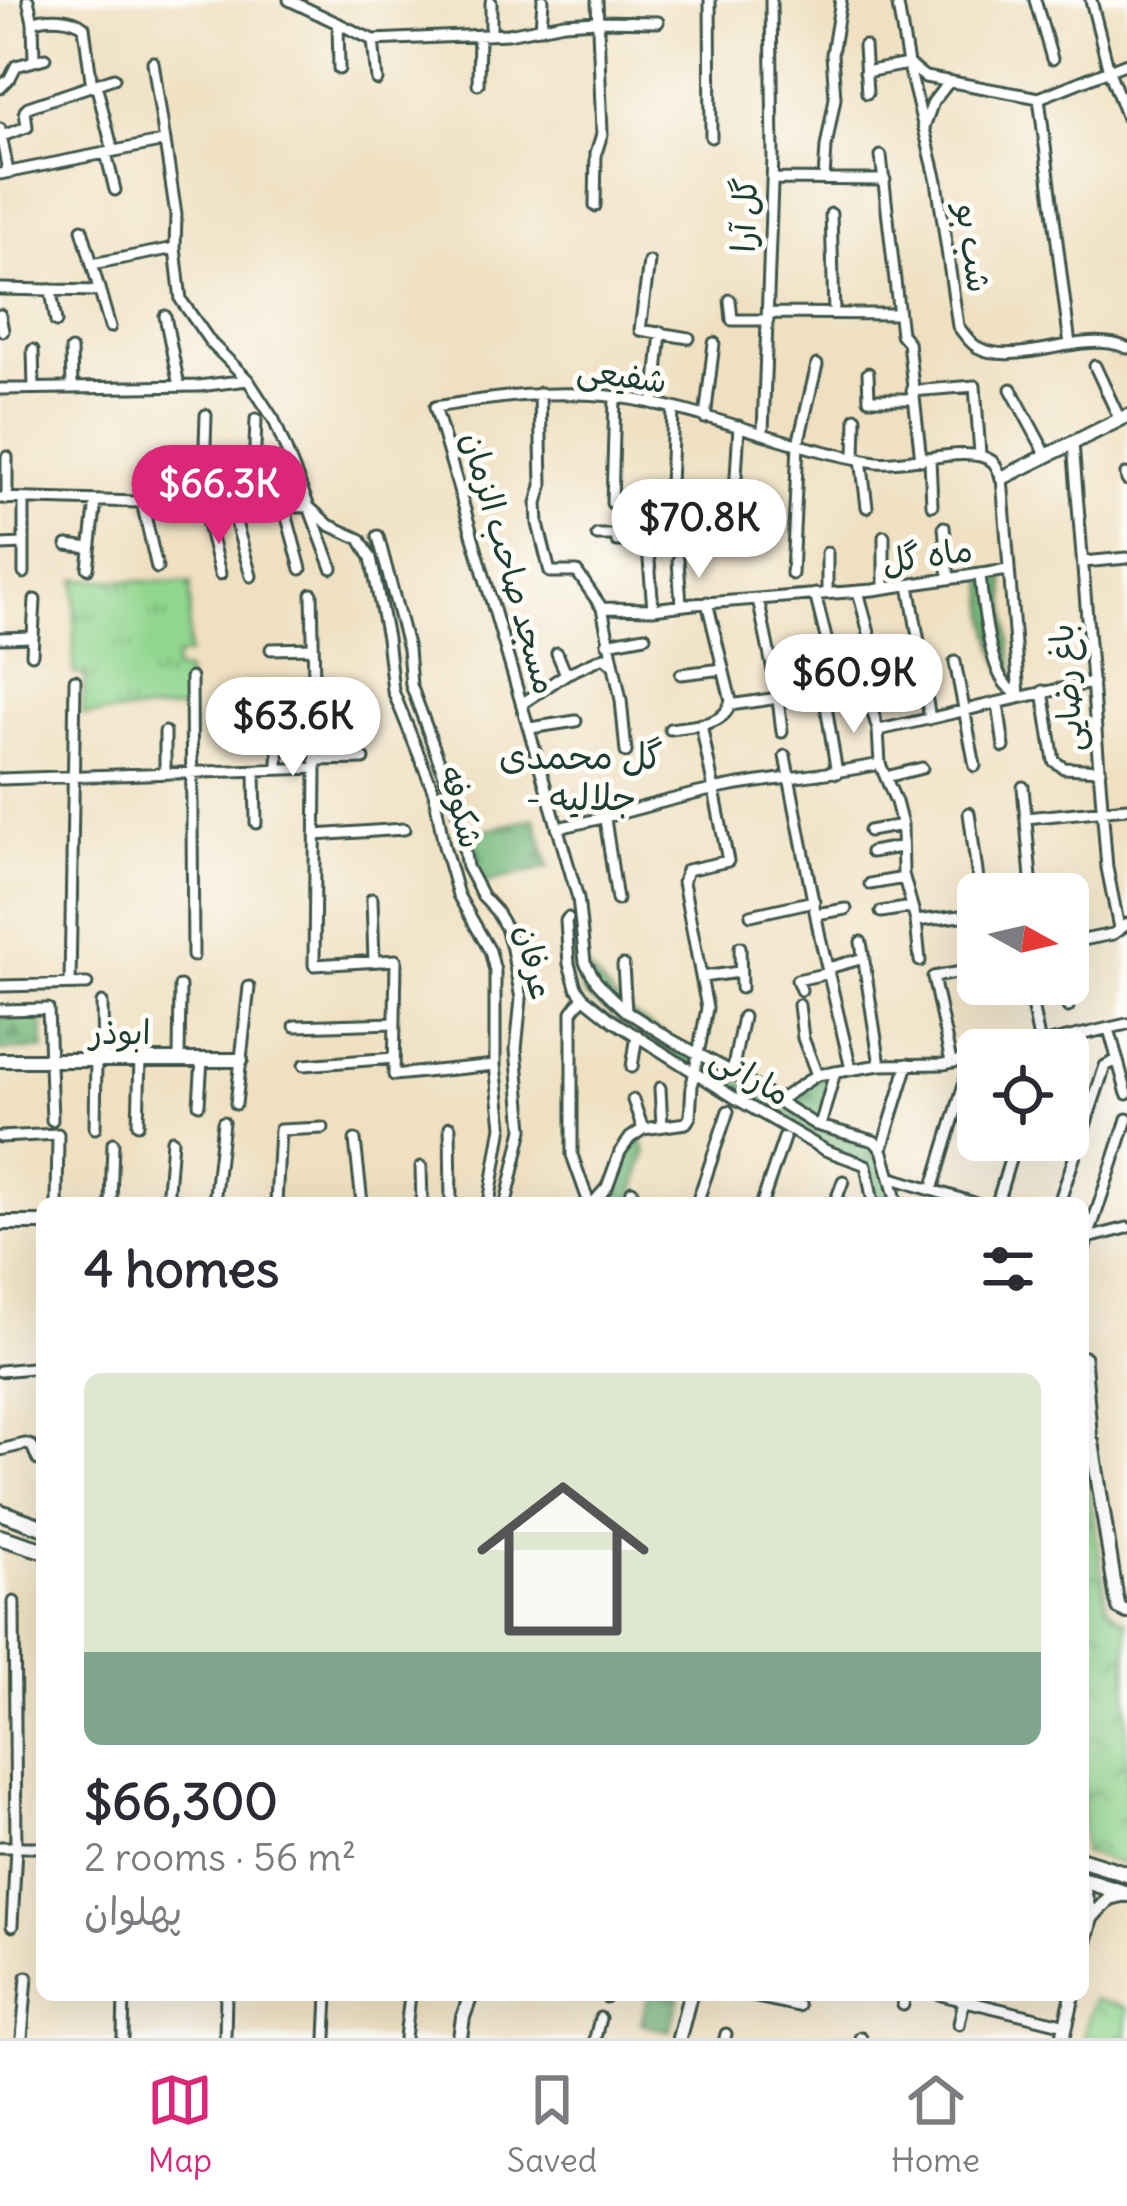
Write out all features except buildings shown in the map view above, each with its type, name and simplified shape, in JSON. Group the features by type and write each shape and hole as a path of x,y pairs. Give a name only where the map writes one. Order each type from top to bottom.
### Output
{"main road":[{"path":"0,1513 36,1525"},
{"path":"0,1537 36,1548"},
{"path":"1089,1862 1127,1874"},
{"path":"1089,1885 1126,1894"}],"street":[{"path":"0,88 16,66 40,59 28,0"},
{"path":"289,0 373,40 597,21 658,22"},
{"path":"542,0 542,28"},
{"path":"595,206 596,153 602,134 597,0"},
{"path":"710,0 711,136"},
{"name":"گل آرا","path":"763,432 774,92 771,0"},
{"path":"824,179 835,98 832,54 841,0"},
{"name":"شب بو","path":"898,0 908,64 937,181 958,326 972,344 989,351 1036,351 1086,341 1127,348"},
{"path":"1035,0 1052,59"},
{"path":"1091,0 1127,118"},
{"path":"478,84 491,2"},
{"path":"33,22 50,19 83,24 115,190"},
{"path":"338,23 339,69"},
{"path":"373,40 377,80"},
{"path":"864,46 867,93"},
{"path":"153,62 176,214 182,300 211,343 248,380 274,420 332,568"},
{"path":"866,71 908,64 925,77 1039,98 1127,63"},
{"path":"114,78 28,107 27,127 1,132 4,173 165,141"},
{"path":"924,127 933,103 949,83"},
{"path":"1039,98 1070,345"},
{"path":"881,156 899,314 908,342 912,395 932,505"},
{"path":"772,179 885,180"},
{"path":"831,214 834,314"},
{"path":"82,229 110,327"},
{"path":"92,264 175,248"},
{"path":"649,262 640,329 689,338"},
{"path":"0,289 99,291"},
{"path":"51,290 56,322"},
{"path":"730,301 732,320 899,314"},
{"path":"0,315 4,331"},
{"path":"165,316 179,386"},
{"path":"654,404 662,332"},
{"path":"705,418 714,343"},
{"path":"33,350 34,388"},
{"path":"71,350 72,387"},
{"path":"792,574 798,444 817,364"},
{"path":"1002,478 1124,418 1095,366"},
{"path":"868,374 869,399 975,386 980,454 996,464 1002,478 1019,696"},
{"path":"0,389 248,380"},
{"path":"1012,388 1046,456"},
{"path":"540,393 538,524 550,572 577,572 602,608 621,700 626,752"},
{"name":"شفیعی","path":"435,407 540,393 615,397 858,459 892,464 980,454"},
{"path":"612,503 615,397"},
{"name":"مسجد صاحب الزمان","path":"435,407 578,898 585,962 596,982 626,1010 820,1126 874,1141 882,1149"},
{"path":"669,512 674,409"},
{"path":"206,415 203,504 220,574"},
{"path":"856,418 867,507"},
{"path":"253,505 256,419"},
{"path":"734,510 739,426"},
{"name":"باغ رضایی","path":"1072,443 1108,868 1123,926"},
{"path":"7,457 3,499 309,507"},
{"path":"23,573 24,499"},
{"path":"88,568 96,501"},
{"path":"142,502 158,568"},
{"path":"231,505 251,576"},
{"path":"284,506 301,569"},
{"name":"شکوفه","path":"309,507 329,526 360,539 371,558 393,691 434,792 458,896 490,951 502,1126 490,1197"},
{"path":"795,527 809,525"},
{"path":"944,526 949,579"},
{"path":"597,536 616,535 617,541 626,541 626,535 668,537"},
{"name":"عرفان","path":"379,536 405,633 411,685 451,791 466,867 506,928 514,961 520,999 516,1049 523,1130 507,1197"},
{"path":"647,536 653,610"},
{"path":"884,536 884,588"},
{"path":"0,545 24,544"},
{"path":"67,545 90,548"},
{"path":"827,554 821,594 834,670"},
{"path":"1083,562 1127,558"},
{"path":"678,560 681,605"},
{"name":"ماه گل","path":"602,608 653,610 858,591 1008,570"},
{"path":"980,574 998,669 1003,682 1019,696"},
{"path":"909,585 919,642"},
{"path":"858,591 870,637"},
{"path":"312,594 314,965 396,960 394,1075 495,1065"},
{"path":"758,599 772,671"},
{"path":"32,654 35,600"},
{"path":"670,729 722,718 730,704 707,602"},
{"path":"607,643 645,636"},
{"path":"0,638 33,637"},
{"path":"271,649 313,648"},
{"path":"557,653 566,674"},
{"path":"523,703 566,674 604,657 612,664"},
{"path":"955,662 974,766"},
{"path":"921,665 930,719"},
{"path":"681,674 723,669"},
{"path":"191,678 193,956"},
{"path":"730,704 862,679 878,730 880,764 902,825 904,878 916,921 920,961"},
{"path":"70,984 75,680"},
{"path":"878,730 1093,683"},
{"path":"1043,692 1054,761 1064,768 1100,770"},
{"path":"778,698 782,732"},
{"path":"998,704 1004,747"},
{"path":"826,706 837,773"},
{"path":"278,717 278,770"},
{"path":"530,728 576,722"},
{"path":"597,1197 607,1187 630,1138 644,1129 686,1123 690,1117 707,1008 683,882 687,870 728,861 701,724"},
{"path":"165,732 165,773"},
{"path":"785,756 851,1069"},
{"path":"0,779 278,770 364,759"},
{"path":"557,827 713,790 880,764"},
{"path":"886,777 922,768"},
{"path":"255,771 256,823"},
{"path":"1023,787 1031,873"},
{"path":"1026,818 1127,808"},
{"path":"969,813 977,873"},
{"path":"605,819 617,900"},
{"path":"869,831 902,825"},
{"path":"315,835 404,829"},
{"path":"872,851 900,847"},
{"path":"870,884 904,878"},
{"path":"372,899 374,961"},
{"path":"752,915 814,901"},
{"path":"881,912 912,907"},
{"path":"816,914 846,909"},
{"path":"916,921 957,916"},
{"path":"568,918 569,964 583,997 572,1012 572,1155 589,1197"},
{"path":"1089,939 1113,934 1123,926"},
{"path":"861,942 880,1065"},
{"path":"740,947 740,988"},
{"path":"800,990 797,980 864,958"},
{"path":"623,965 626,1010"},
{"path":"702,977 739,973"},
{"path":"951,1062 933,977 957,973"},
{"path":"0,986 87,984"},
{"path":"179,1059 180,986"},
{"path":"236,1103 249,987"},
{"name":"مارانی","path":"583,997 694,1073 825,1150 866,1165 872,1197"},
{"path":"95,1127 103,1003"},
{"path":"799,1005 802,1038 817,1075"},
{"path":"0,1010 48,1009 52,1120"},
{"path":"732,1072 742,1017"},
{"path":"295,1026 395,1023"},
{"path":"1089,1034 1127,1024"},
{"path":"1108,1029 1127,1094"},
{"path":"632,1067 637,1035"},
{"path":"304,1065 394,1058"},
{"path":"138,1124 140,1059"},
{"path":"199,1104 202,1059"},
{"name":"ابوذر","path":"0,1060 241,1060"},
{"path":"1061,1197 1105,1066 1117,1060"},
{"path":"779,1100 817,1075 880,1065 957,1061"},
{"path":"896,1197 882,1149 908,1064"},
{"path":"820,1126 836,1072"},
{"path":"660,1088 662,1126"},
{"path":"633,1100 644,1129"},
{"path":"699,1197 728,1112"},
{"path":"932,1190 957,1113"},
{"path":"1089,1228 1127,1119"},
{"path":"215,1197 223,1122"},
{"path":"450,1127 451,1197"},
{"path":"276,1197 280,1130 323,1128"},
{"path":"0,1137 58,1134 57,1197"},
{"path":"764,1197 784,1138"},
{"path":"167,1197 172,1140"},
{"path":"355,1140 361,1197"},
{"path":"111,1197 113,1143"},
{"path":"999,1197 1010,1161"},
{"path":"421,1167 422,1197"},
{"path":"892,1178 950,1197"},
{"path":"837,1197 842,1180"},
{"path":"630,1197 632,1191"},
{"path":"0,1223 36,1223"},
{"path":"1089,1236 1127,1228"},
{"path":"0,1371 36,1368"},
{"path":"0,1450 26,1444 36,1455"},
{"path":"1089,1451 1119,1608 1127,1612"},
{"path":"12,1926 14,1602"},
{"path":"0,1847 36,1847"},
{"path":"1090,1918 1109,1898 1126,1894"},
{"path":"1089,1913 1089,1923"},
{"path":"22,2038 27,1977"},
{"path":"123,2038 124,2001"},
{"path":"225,2038 226,2001"},
{"path":"326,2038 328,2001"},
{"path":"405,2038 409,2001"},
{"path":"460,2038 469,2001"},
{"path":"679,2038 688,2001"},
{"path":"773,2018 777,2001 798,2006"},
{"path":"959,2024 960,2001"},
{"path":"969,2001 1064,2032 1072,2001"},
{"path":"595,2038 600,2018"}],"green space":[{"path":"1004,576 1014,687 995,649 987,606 985,578"},
{"path":"76,579 191,583 188,655 176,656 174,670 186,672 186,709 83,715 85,675 73,673"},
{"path":"535,818 549,867 481,884 469,834"},
{"path":"580,918 584,964 625,1010 697,1056 692,1070 584,996 570,963 568,921"},
{"path":"42,1015 44,1049 0,1051 0,1017"},
{"path":"700,1057 812,1125 872,1144 880,1151 892,1197 875,1197 869,1168 696,1071"},
{"path":"833,1074 818,1123 782,1100 818,1077"},
{"path":"641,1136 646,1153 633,1197 624,1197 610,1192 630,1145"},
{"path":"1089,1484 1107,1607 1127,1620 1127,1866 1089,1854"},
{"path":"1093,1999 1127,2008 1127,2038 1083,2038"},
{"path":"647,2001 678,2001 669,2031 641,2023"}],"district":[{"name":"گل محمدی - جلالیه","path":"581,776"}]}
